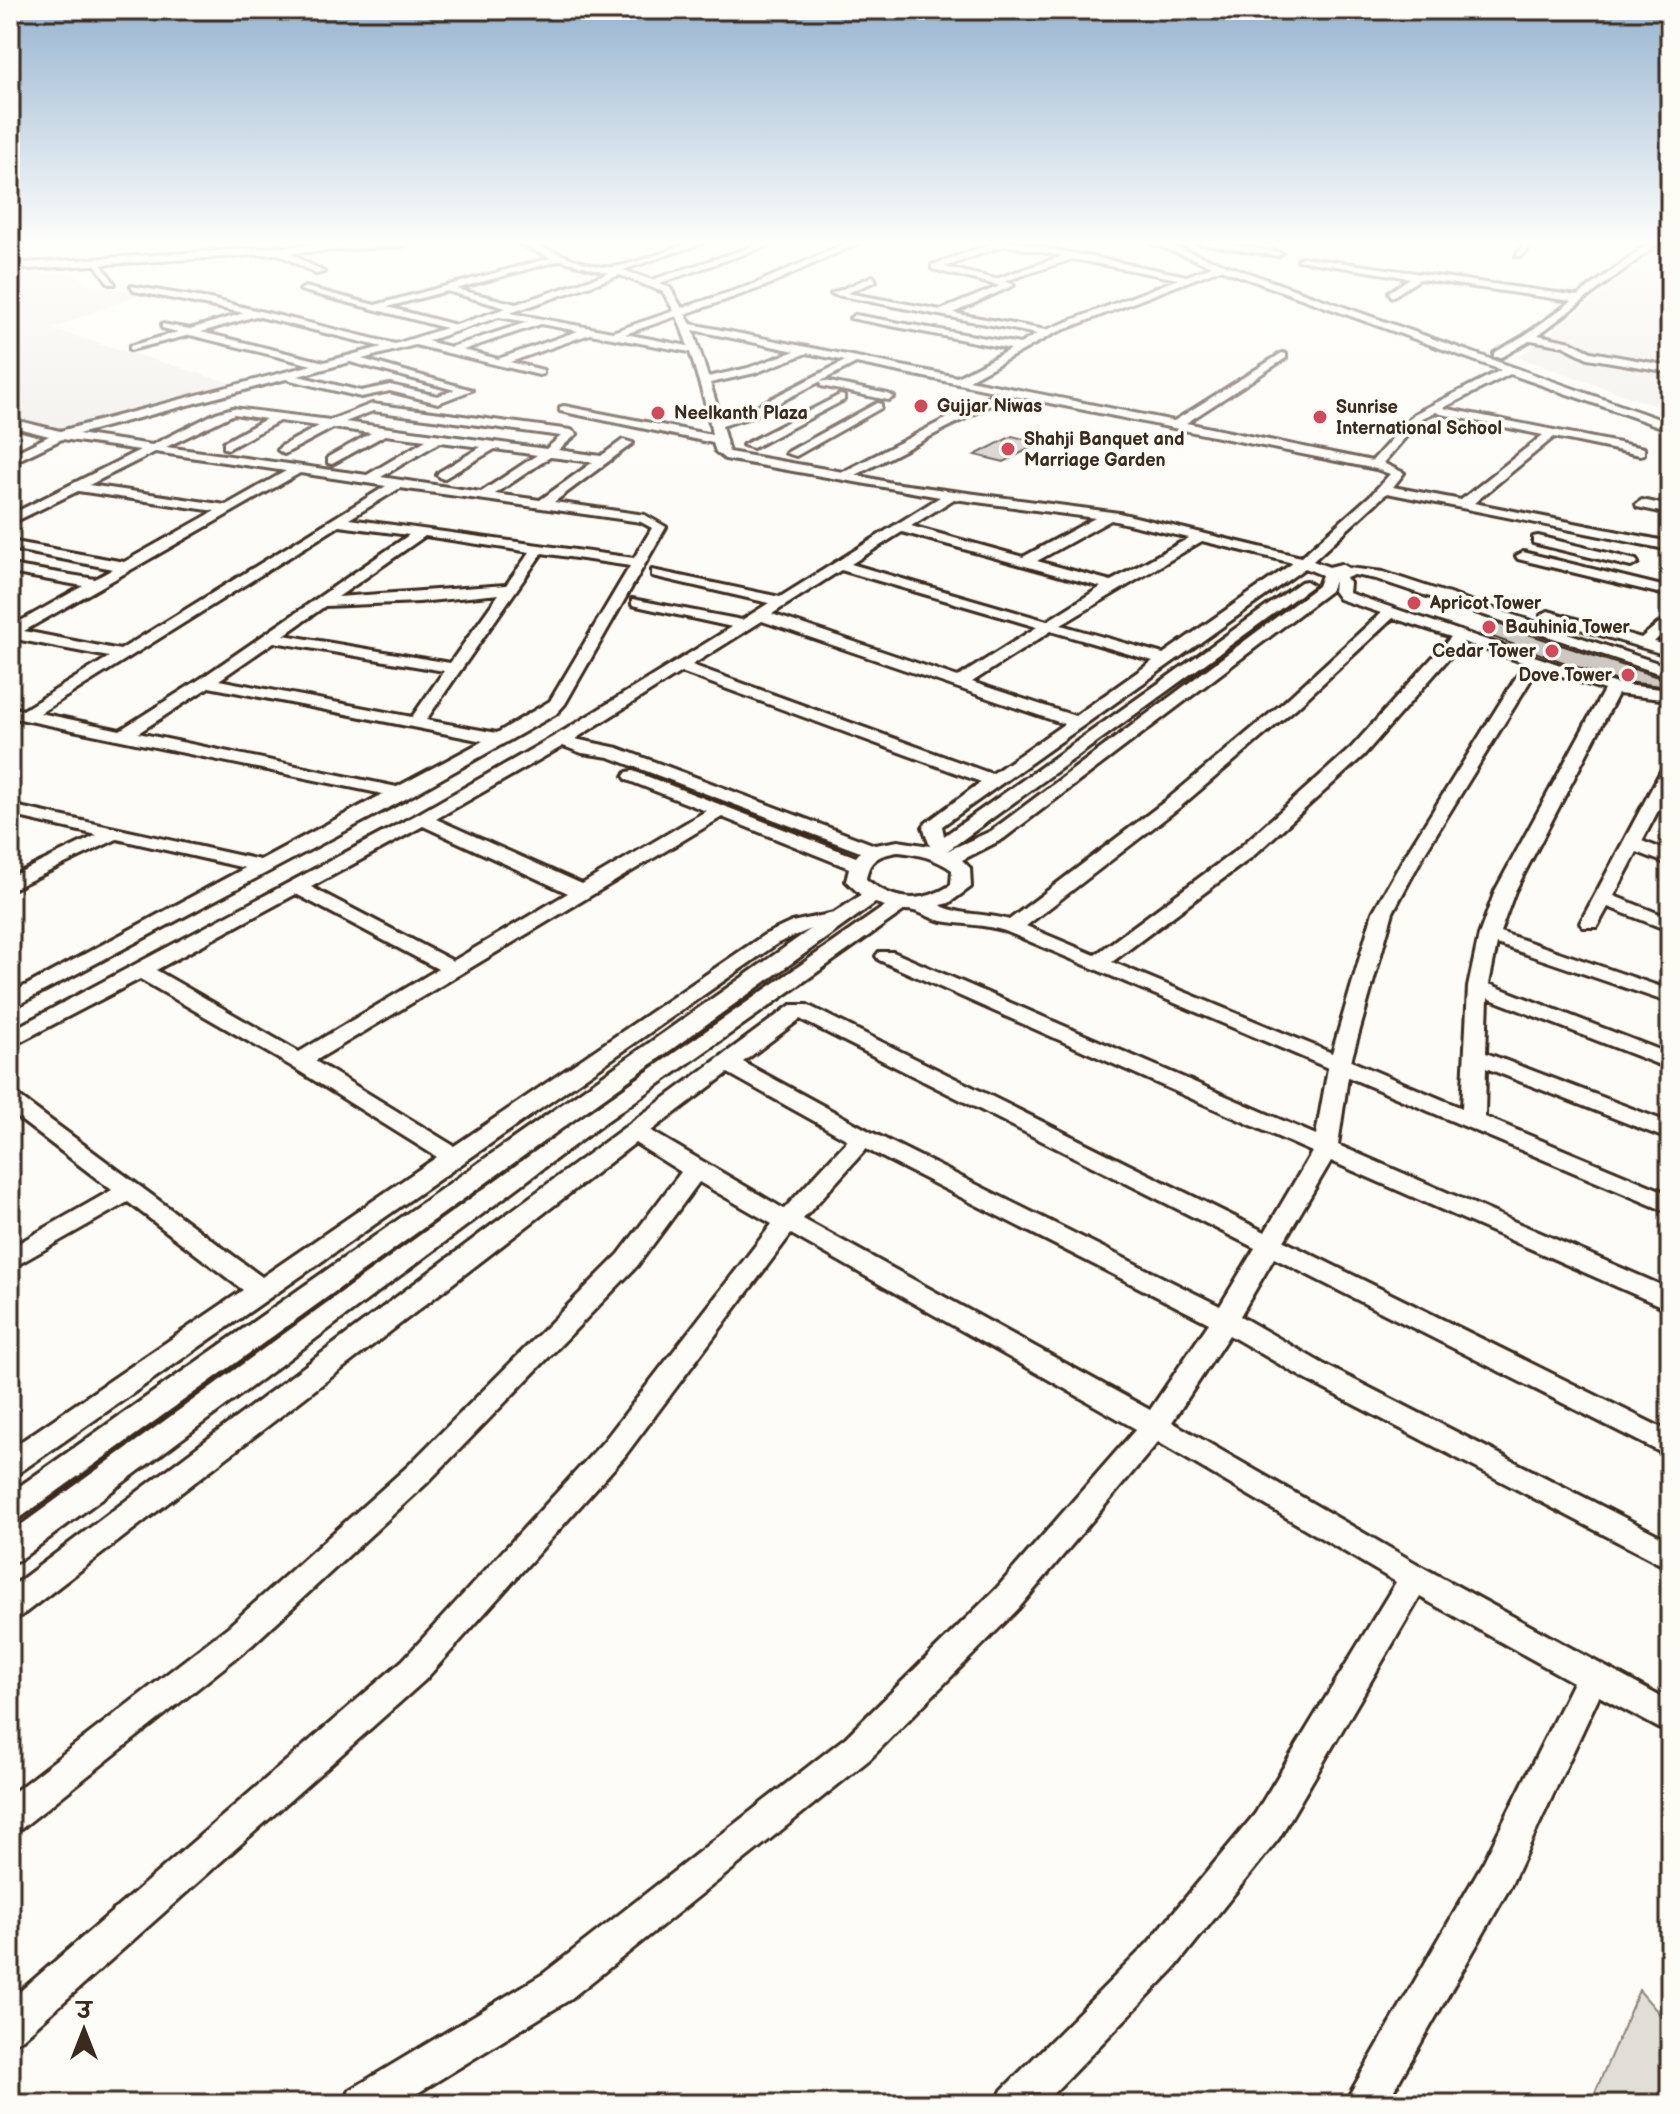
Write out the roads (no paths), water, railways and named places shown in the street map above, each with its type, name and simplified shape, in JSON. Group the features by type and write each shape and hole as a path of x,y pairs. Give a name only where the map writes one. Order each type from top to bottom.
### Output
{"street":[{"path":"134,348 157,342"},
{"path":"235,342 328,366"},
{"path":"373,342 396,347"},
{"path":"10,460 60,435 414,342"},
{"path":"419,342 539,372"},
{"path":"451,350 478,342"},
{"path":"538,342 549,344"},
{"path":"498,362 556,342"},
{"path":"649,342 695,350"},
{"path":"692,342 716,424 718,442 722,453 732,457 875,484 1108,516 1202,536 1304,562 1343,583 1340,591 1344,596 1534,662 1613,688 1670,695"},
{"path":"10,1550 596,1118 912,904 951,895 961,887 961,868 943,851 933,835 932,827 936,822 1304,562 1386,489 1398,473 1375,465 765,342"},
{"path":"990,342 1020,347"},
{"path":"959,381 1030,342"},
{"path":"1433,342 1670,427"},
{"path":"1458,342 1670,416"},
{"path":"1498,355 1521,342"},
{"path":"1560,342 1582,348 1588,355 1670,369"},
{"path":"703,381 751,371 807,350"},
{"path":"1176,425 1282,356"},
{"path":"289,377 361,394 390,388 438,400 466,390 351,359"},
{"path":"716,424 747,415 855,360"},
{"path":"836,369 862,375"},
{"path":"1375,465 1418,416 1509,370"},
{"path":"812,381 888,397"},
{"path":"845,476 1009,391"},
{"path":"749,445 840,398"},
{"path":"792,453 877,406"},
{"path":"284,450 364,409 379,407 571,434 483,496"},
{"path":"564,409 860,468"},
{"path":"10,520 225,413 241,411 604,460"},
{"path":"1441,411 1640,451"},
{"path":"228,445 279,416"},
{"path":"10,422 60,435 655,522 658,530 557,704 537,720 10,1003"},
{"path":"332,460 384,430"},
{"path":"1464,504 1551,434"},
{"path":"370,479 438,438"},
{"path":"542,505 627,443"},
{"path":"443,475 493,445"},
{"path":"10,633 297,470"},
{"path":"18,714 124,655 397,484"},
{"path":"76,487 228,509"},
{"path":"1386,489 1670,546"},
{"path":"10,1040 422,819 562,739 952,495"},
{"path":"1642,504 1670,510"},
{"path":"1026,561 1108,516"},
{"path":"337,522 638,563"},
{"path":"903,528 1113,586"},
{"path":"122,736 206,682 422,532"},
{"path":"962,681 1113,586 1202,536"},
{"path":"1538,540 1631,563"},
{"path":"1615,579 1652,542"},
{"path":"10,545 127,567"},
{"path":"417,721 539,548"},
{"path":"1523,556 1670,592"},
{"path":"562,739 582,748 612,752 877,852 919,847 943,851 997,835 1325,588 1331,576 1351,565 1379,566 1670,651"},
{"path":"841,566 1166,660"},
{"path":"10,569 98,584"},
{"path":"1331,576 1365,572 1414,585 1670,672"},
{"path":"657,573 783,602"},
{"path":"322,602 419,598 510,589"},
{"path":"637,602 752,620 962,681 1078,723"},
{"path":"1012,927 1174,803 1290,705 1392,611"},
{"path":"1643,644 1670,618"},
{"path":"10,633 124,655"},
{"path":"1097,963 1245,853 1346,762 1461,635"},
{"path":"271,637 455,668"},
{"path":"364,2104 556,1987 858,1748 1007,1599 1155,1426 1225,1320 1325,1151 1339,1066 1383,912 1415,854 1534,662"},
{"path":"680,666 995,781"},
{"path":"206,682 501,739"},
{"path":"1473,1119 1478,987 1489,935 1505,891 1613,688"},
{"path":"18,714 403,793"},
{"path":"582,748 596,761 859,865"},
{"path":"1590,923 1632,844 1662,805 1670,771"},
{"path":"10,810 265,867"},
{"path":"299,1061 721,810"},
{"path":"422,819 585,893"},
{"path":"10,884 113,834"},
{"path":"1632,844 1670,859"},
{"path":"877,852 859,865 856,881 873,895 943,915 987,919 1012,927 1670,1204"},
{"path":"295,886 455,970"},
{"path":"10,1509 473,1178 758,980 873,895"},
{"path":"951,895 963,900 987,919"},
{"path":"1603,898 1670,925"},
{"path":"10,1464 771,939 799,926 838,918"},
{"path":"1489,935 1670,997"},
{"path":"886,956 1670,1300"},
{"path":"142,971 299,1061 454,1157"},
{"path":"1478,987 1670,1062"},
{"path":"10,1606 501,1231 799,1010 1670,1445"},
{"path":"1475,1056 1670,1132"},
{"path":"727,1063 863,1138 1225,1320 1315,1372 1670,1556"},
{"path":"10,1101 262,1290"},
{"path":"635,1132 695,1170 1155,1426 1591,1678 1670,1719"},
{"path":"10,2025 414,1670 614,1449 788,1220 863,1138"},
{"path":"10,1816 240,1636 418,1474 628,1260 695,1170"},
{"path":"10,1260 130,1190"},
{"path":"1016,2104 1161,1956 1267,1826 1415,1578"},
{"path":"1364,2104 1497,1874 1591,1678"}],"place":[{"name":"Gujjar Niwas","path":"921,406"},
{"name":"Neelkanth Plaza","path":"658,413"},
{"name":"Sunrise International School","path":"1320,417"},
{"name":"Shahji Banquet and Marriage Garden","path":"1008,449"},
{"name":"Apricot Tower","path":"1414,603"},
{"name":"Bauhinia Tower","path":"1489,627"},
{"name":"Cedar Tower","path":"1552,651"},
{"name":"Dove Tower","path":"1628,675"}]}
